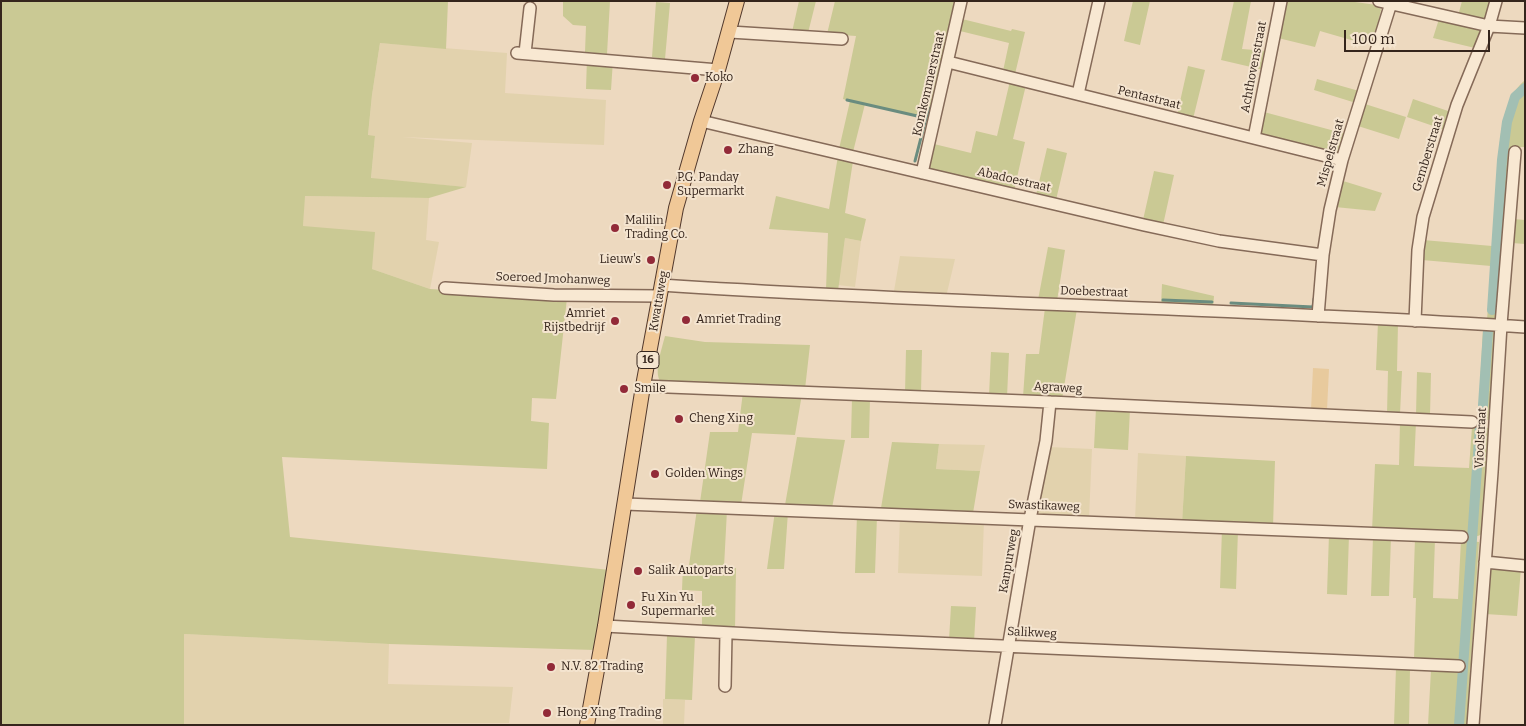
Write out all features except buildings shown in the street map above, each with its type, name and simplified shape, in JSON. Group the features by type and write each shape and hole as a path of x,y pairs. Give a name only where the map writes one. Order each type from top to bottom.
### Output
{"main road":[{"name":"Kwattaweg","path":"587,725 605,626 643,386 676,208 701,120 730,32 737,1"}],"street":[{"name":"Komkommerstraat","path":"922,173 961,1"},
{"path":"1078,94 1099,1"},
{"name":"Achthovenstraat","path":"1254,138 1281,1"},
{"path":"1379,1 1489,26 1525,28"},
{"name":"Gemberstraat","path":"1415,321 1418,250 1423,217 1457,105 1489,26 1496,1"},
{"name":"Mispelstraat","path":"1318,316 1323,255 1330,210 1342,160 1391,3"},
{"path":"530,8 521,53 718,70"},
{"path":"730,32 842,39"},
{"name":"Pentastraat","path":"948,62 1342,160"},
{"name":"Abadoestraat","path":"701,120 1209,239 1323,255"},
{"name":"Vioolstraat","path":"1473,725 1515,152"},
{"name":"Soeroed Jmohanweg","path":"445,288 554,295 660,291"},
{"name":"Doebestraat","path":"660,291 772,293 1318,316 1525,327"},
{"name":"Agraweg","path":"643,386 1050,402 1472,422"},
{"name":"Kanpurweg","path":"995,725 1030,520 1046,442 1050,402"},
{"name":"Swastikaweg","path":"625,504 1462,537"},
{"path":"1485,562 1525,566"},
{"name":"Salikweg","path":"605,626 1459,666"},
{"path":"725,686 726,633"}],"shaded area":[{"path":"1,1 448,1 446,49 380,43 368,135 375,136 371,178 466,187 429,198 305,196 303,226 375,232 372,269 430,289 567,298 556,399 532,398 531,421 549,423 547,469 282,457 290,537 610,570 595,650 389,644 184,634 184,725 1,725"},
{"path":"563,1 610,1 607,54 585,52 586,26 573,25 563,16"},
{"path":"799,1 816,1 808,33 792,32"},
{"path":"835,1 958,1 931,119 865,104 853,152 839,149 850,101 843,99 856,36 827,34"},
{"path":"1133,1 1150,1 1140,45 1124,41"},
{"path":"1234,1 1251,1 1242,49 1267,51 1264,70 1221,60"},
{"path":"1286,1 1355,2 1377,5 1381,10 1374,40 1367,39 1365,44 1320,31 1315,47 1278,38"},
{"path":"1462,1 1493,1 1486,21 1458,16"},
{"path":"656,2 670,3 665,59 652,57"},
{"path":"962,19 1011,31 1012,29 1025,32 1015,74 1003,71 1009,43 960,31"},
{"path":"1439,19 1481,30 1482,32 1475,48 1433,38"},
{"path":"380,43 507,53 505,93 606,100 604,145 402,137 472,143 466,187 371,179 375,136 368,136"},
{"path":"587,58 613,60 611,90 586,89"},
{"path":"1188,66 1205,70 1193,119 1177,115"},
{"path":"1317,79 1359,91 1356,103 1314,90"},
{"path":"1525,80 1525,147 1511,147 1500,317 1498,320 1487,320 1491,266 1422,260 1423,240 1492,246 1502,127 1510,101 1516,90"},
{"path":"1010,81 1026,85 1013,139 1025,142 1014,191 930,169 929,164 934,144 971,153 976,131 997,136"},
{"path":"1413,99 1451,112 1445,130 1407,117"},
{"path":"1365,104 1406,117 1399,139 1358,126"},
{"path":"1264,112 1346,134 1339,155 1261,135"},
{"path":"1047,148 1067,153 1056,200 1036,195"},
{"path":"838,156 853,161 845,213 866,219 861,241 845,238 838,291 826,290 828,233 769,229 776,196 829,209"},
{"path":"1154,171 1174,175 1163,225 1143,220"},
{"path":"1340,180 1382,193 1375,211 1335,207"},
{"path":"304,196 429,198 426,240 439,242 430,289 372,269 303,226"},
{"path":"1513,219 1525,220 1525,244 1512,243"},
{"path":"845,238 861,241 855,287 838,285"},
{"path":"1048,247 1065,250 1057,301 1038,300"},
{"path":"900,256 955,259 946,297 896,294 894,291"},
{"path":"1162,284 1214,296 1213,308 1161,306"},
{"path":"1045,308 1077,309 1062,399 1023,397 1026,354 1039,354"},
{"path":"1378,322 1398,323 1397,371 1402,371 1400,414 1387,414 1388,371 1376,370"},
{"path":"1483,329 1492,330 1497,335 1491,419 1478,421"},
{"path":"665,336 705,342 810,345 805,389 661,382 658,367"},
{"path":"906,350 922,350 921,393 905,393"},
{"path":"991,352 1009,353 1007,397 989,396"},
{"path":"1417,372 1431,373 1430,415 1416,415"},
{"path":"743,392 802,394 795,435 752,433 741,505 700,502 710,432 738,432"},
{"path":"852,398 870,399 869,438 851,438"},
{"path":"1096,408 1130,409 1128,450 1094,448"},
{"path":"1400,422 1416,422 1414,466 1469,468 1472,427 1491,428 1482,534 1478,536 1372,531 1375,464 1399,465"},
{"path":"797,437 845,440 832,508 785,505"},
{"path":"892,442 939,444 936,469 980,471 973,513 881,508"},
{"path":"939,444 985,445 980,471 936,469"},
{"path":"1048,447 1092,449 1089,518 1037,515"},
{"path":"1138,453 1186,456 1182,523 1135,520"},
{"path":"1186,456 1275,461 1273,527 1182,523"},
{"path":"697,509 727,510 724,567 736,568 735,630 702,629 702,591 682,590 683,565 689,565"},
{"path":"775,511 788,512 784,569 767,569"},
{"path":"857,515 877,516 875,573 855,573"},
{"path":"900,517 984,520 982,576 898,573"},
{"path":"1222,529 1238,530 1236,589 1220,588"},
{"path":"1329,534 1349,535 1347,595 1327,594"},
{"path":"1373,537 1391,537 1389,596 1371,596"},
{"path":"1415,538 1435,539 1433,598 1458,599 1461,540 1479,542 1467,725 1428,725 1431,670 1461,671 1462,662 1414,659 1416,598 1413,598"},
{"path":"1489,568 1521,568 1517,616 1485,614"},
{"path":"951,606 976,607 974,642 949,640"},
{"path":"184,634 389,644 388,684 513,687 509,723 184,725"},
{"path":"667,635 695,636 692,700 665,699"},
{"path":"1396,668 1410,668 1409,725 1394,725"},
{"path":"663,699 685,700 684,725 663,725"}],"sand":[{"path":"1313,368 1329,369 1327,410 1311,410"}],"waterway":[{"path":"1492,310 1502,160 1507,122 1515,97 1525,88"},
{"path":"847,100 926,118"},
{"path":"915,161 926,118 931,107"},
{"path":"1231,303 1313,307 1314,299"},
{"path":"1163,300 1212,302"},
{"path":"1483,405 1488,331"},
{"path":"1459,725 1480,425"}],"place":[{"name":"Koko","path":"695,78"},
{"name":"Zhang","path":"728,150"},
{"name":"P.G. Panday Supermarkt","path":"667,185"},
{"name":"Malilin Trading Co.","path":"615,228"},
{"name":"Lieuw's","path":"651,260"},
{"name":"Amriet Trading","path":"686,320"},
{"name":"Amriet Rijstbedrijf","path":"615,321"},
{"name":"Smile","path":"624,389"},
{"name":"Cheng Xing","path":"679,419"},
{"name":"Golden Wings","path":"655,474"},
{"name":"Salik Autoparts","path":"638,571"},
{"name":"Fu Xin Yu Supermarket","path":"631,605"},
{"name":"N.V. 82 Trading","path":"551,667"},
{"name":"Hong Xing Trading","path":"547,713"}]}
